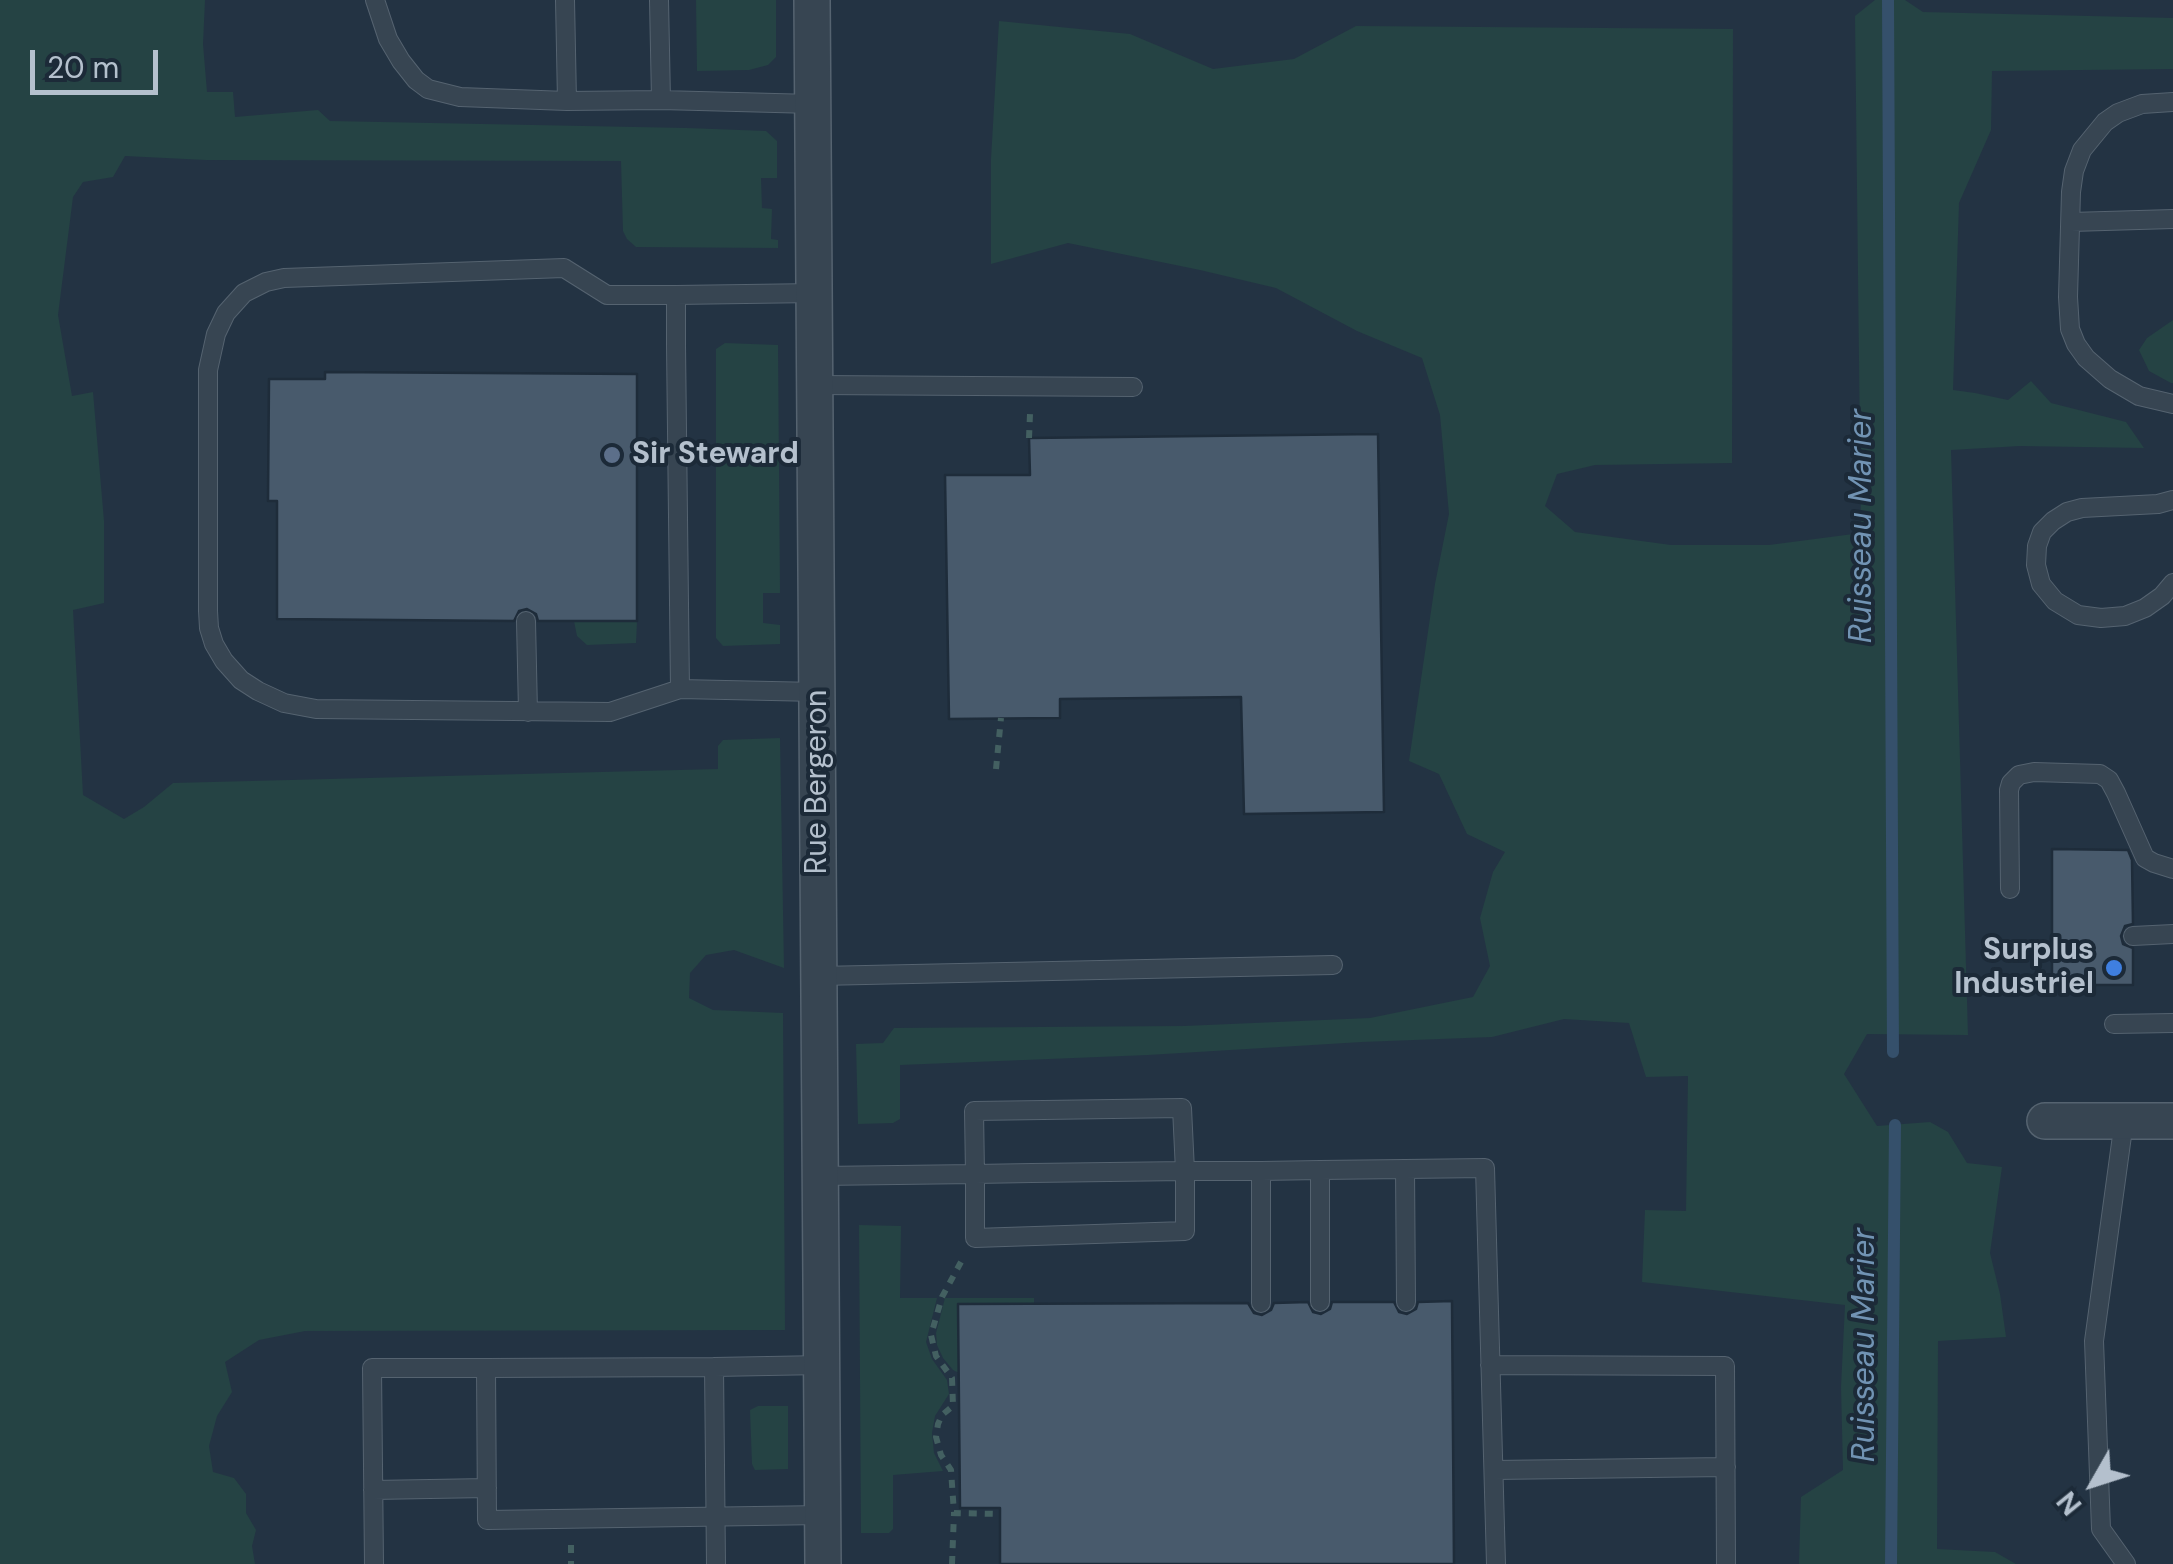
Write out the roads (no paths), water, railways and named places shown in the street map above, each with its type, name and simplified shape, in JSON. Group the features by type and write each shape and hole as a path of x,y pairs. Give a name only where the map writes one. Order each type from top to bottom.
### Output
{"street":[{"name":"Rue Bergeron","path":"812,0 823,1564"},
{"path":"2045,1121 2173,1121"}],"lane":[{"path":"375,0 388,39 401,62 416,80 444,95 813,104"},
{"path":"565,0 567,100"},
{"path":"659,0 661,100"},
{"path":"2173,102 2131,107 2105,122 2082,150 2074,171 2068,318 2076,344 2110,379 2139,396 2173,404"},
{"path":"2070,222 2173,219"},
{"path":"815,293 607,296 564,268 284,278 244,293 226,313 216,334 208,370 208,611 214,644 242,680 284,704 316,709 610,712 680,689 817,692"},
{"path":"676,295 680,689"},
{"path":"816,385 1134,387"},
{"path":"2173,500 2068,512 2042,532 2036,566 2042,584 2055,602 2078,614 2101,618 2125,616 2145,608 2173,583"},
{"path":"526,621 528,712"},
{"path":"2010,889 2008,790 2019,776 2034,772 2100,774 2109,780 2145,858 2173,869"},
{"path":"2133,936 2173,934"},
{"path":"819,976 1333,965"},
{"path":"2114,1024 2173,1023"},
{"path":"1182,1108 1185,1172 1186,1231 975,1238 974,1110 1182,1108"},
{"path":"2124,1121 2094,1341 2102,1529 2126,1564"},
{"path":"820,1176 1485,1168 1496,1564"},
{"path":"1405,1169 1406,1302"},
{"path":"1261,1170 1261,1303"},
{"path":"1320,1170 1320,1302"},
{"path":"374,1564 372,1368 822,1365"},
{"path":"1490,1365 1725,1366 1726,1564"},
{"path":"714,1367 716,1564"},
{"path":"486,1368 487,1520 822,1516"},
{"path":"1494,1470 1726,1467"},
{"path":"374,1490 486,1488"}],"waterway":[{"name":"Ruisseau Marier","path":"1888,0 1893,1052"},
{"name":"Ruisseau Marier","path":"1891,1564 1895,1125"}],"place":[{"name":"Sir Steward","path":"612,455"},
{"name":"Surplus Industriel","path":"2114,968"}]}
